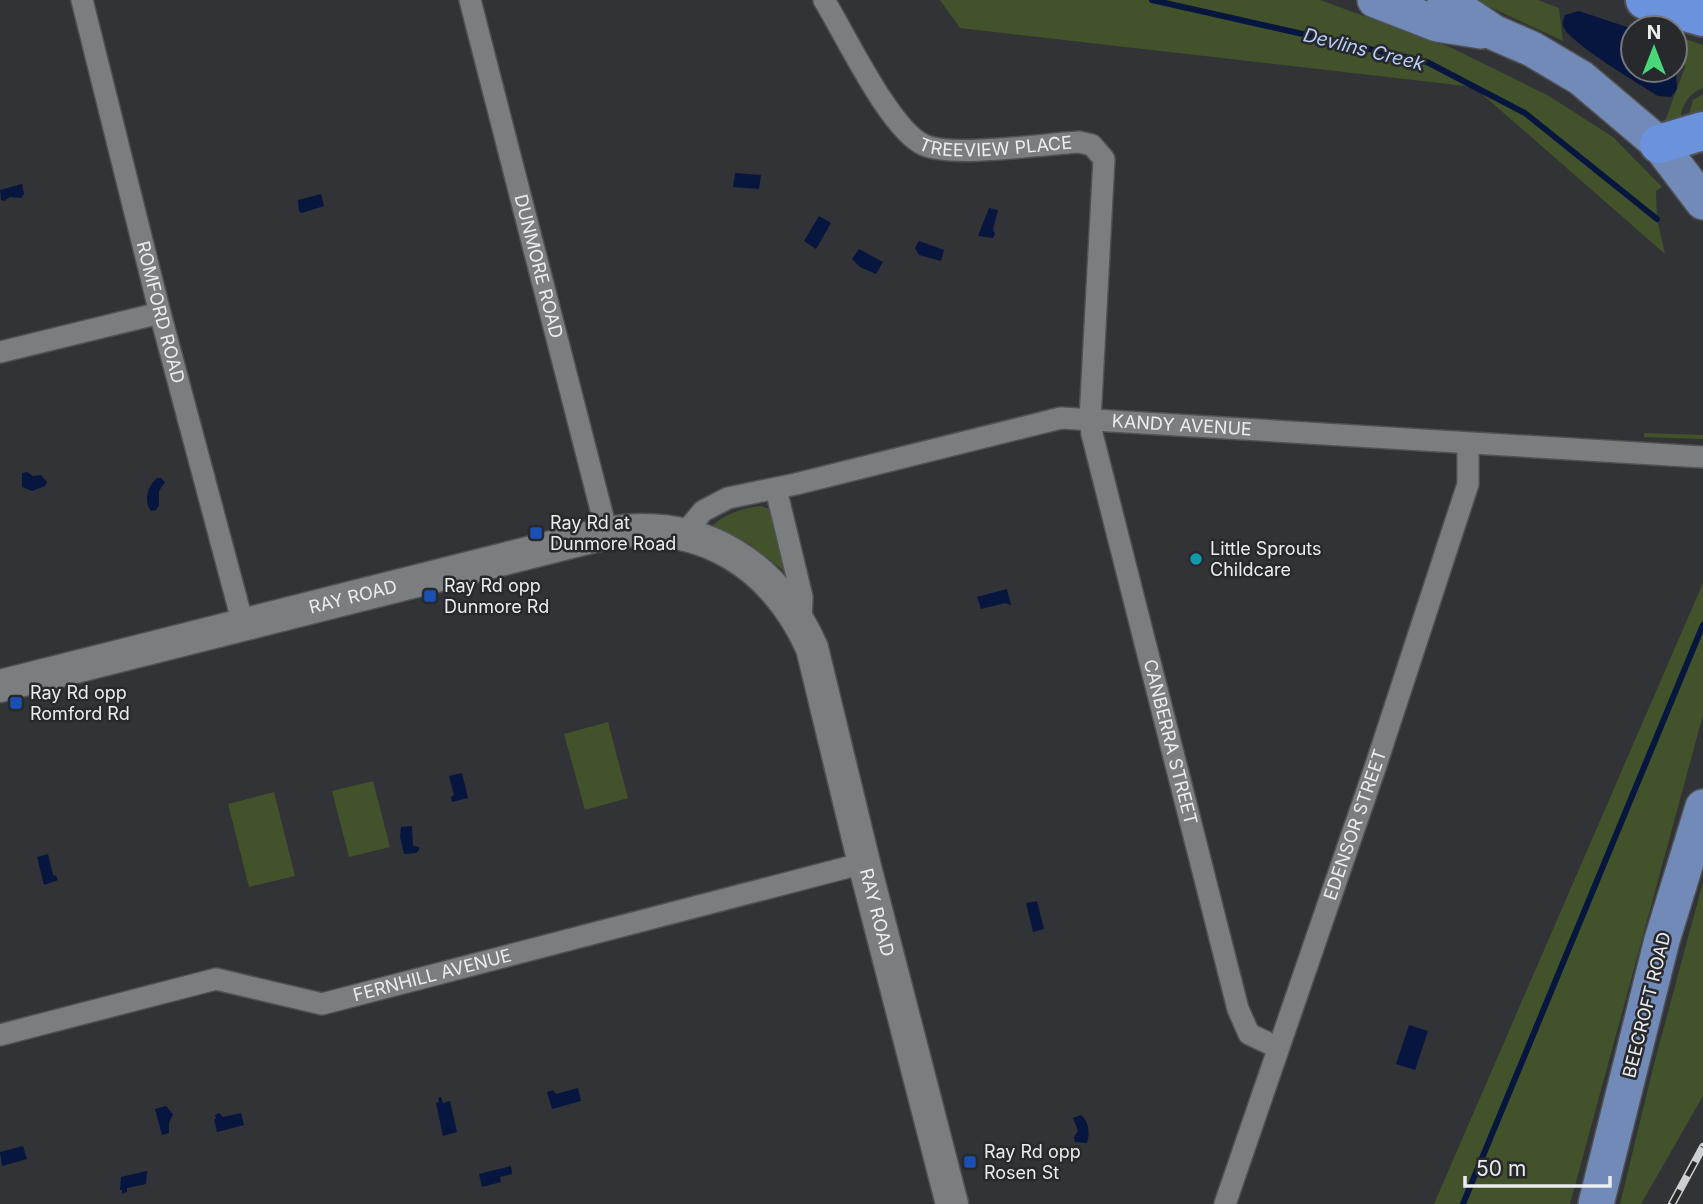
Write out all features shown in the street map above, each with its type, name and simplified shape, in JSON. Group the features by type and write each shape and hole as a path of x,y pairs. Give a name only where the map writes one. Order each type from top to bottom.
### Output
{"highway":[{"path":"1645,0 1703,18"},
{"path":"1659,144 1703,131"}],"main road":[{"path":"1375,0 1437,23 1495,33"},
{"path":"1445,0 1495,33 1532,49 1581,78 1659,144 1703,202"},
{"name":"BEECROFT ROAD","path":"1596,1204 1662,940 1703,807"}],"street":[{"name":"ROMFORD ROAD","path":"82,0 160,313 243,624"},
{"name":"DUNMORE ROAD","path":"470,0 607,533"},
{"name":"TREEVIEW PLACE","path":"824,0 896,122 923,145 949,151 1079,142 1092,145 1104,159 1090,420"},
{"path":"0,352 160,313"},
{"name":"KANDY AVENUE","path":"683,535 695,519 714,504 728,498 776,489 1061,418 1698,455"},
{"name":"CANBERRA STREET","path":"1090,420 1238,1009 1249,1034 1277,1047"},
{"name":"EDENSOR STREET","path":"1225,1204 1371,778 1468,484 1468,443"},
{"name":"RAY ROAD","path":"776,489 802,597 801,623"},
{"name":"RAY ROAD","path":"0,686 607,533 644,529 683,535 726,549 766,578 801,623 812,648 952,1204"},
{"name":"FERNHILL AVENUE","path":"0,1035 216,979 322,1004 864,863"}],"green space":[{"path":"940,0 1320,0 1452,48 1549,96 1613,137 1662,187 1656,191 1657,219 1665,254 1474,87 960,28"},
{"path":"1475,0 1538,0 1559,8 1563,41"},
{"path":"1689,40 1703,45 1703,88 1688,99 1681,115 1680,128 1675,129 1665,121 1679,84 1689,84"},
{"path":"1703,94 1703,120 1687,122 1693,100"},
{"path":"1644,433 1703,435 1703,439 1644,437"},
{"path":"760,506 770,509 774,518 785,572 750,544 711,527 734,512"},
{"path":"1703,583 1703,715 1570,1204 1434,1204"},
{"path":"608,722 628,798 585,810 564,734"},
{"path":"373,781 390,847 349,857 332,791"},
{"path":"274,792 295,876 249,887 228,804"},
{"path":"1703,882 1703,1096 1641,1204 1620,1204 1654,1064"}],"water":[{"path":"1579,11 1619,24 1619,71 1568,33 1563,25 1565,15"},
{"path":"1639,84 1677,84 1677,89 1671,97 1658,96"},
{"path":"735,173 761,175 759,189 733,187"},
{"path":"22,184 24,194 21,198 1,200 0,190"},
{"path":"321,194 324,206 302,213 299,211 298,200"},
{"path":"989,208 998,210 993,238 978,236"},
{"path":"819,216 831,223 816,249 804,241"},
{"path":"919,241 944,250 941,261 919,255 915,248"},
{"path":"859,249 883,262 876,274 860,267 852,259"},
{"path":"27,472 33,476 41,475 47,482 45,486 32,491 22,487 22,473"},
{"path":"157,478 165,482 159,491 159,506 151,511 147,502 148,493"},
{"path":"1007,589 1011,605 1005,603 981,609 977,597"},
{"path":"462,773 468,798 452,802 451,797 454,795 449,776"},
{"path":"412,826 413,846 419,847 419,850 416,853 404,854 401,827"},
{"path":"48,854 53,875 58,880 44,885 37,857"},
{"path":"1037,901 1044,929 1033,932 1026,903"},
{"path":"1409,1025 1428,1031 1415,1070 1396,1064"},
{"path":"578,1088 581,1101 552,1109 547,1092 553,1090 556,1094"},
{"path":"441,1097 443,1103 450,1101 457,1132 443,1136 436,1103"},
{"path":"166,1106 173,1114 169,1133 162,1135 155,1109"},
{"path":"219,1113 223,1117 241,1113 244,1125 217,1132 214,1119"},
{"path":"1081,1115 1088,1128 1087,1143 1075,1142 1074,1137 1078,1131 1073,1118"},
{"path":"23,1146 27,1159 2,1166 0,1152"},
{"path":"511,1166 512,1174 500,1177 501,1182 482,1187 479,1174"},
{"path":"147,1171 146,1184 127,1188 127,1192 122,1194 121,1177"}],"waterway":[{"name":"Devlins Creek","path":"1152,0 1427,62 1525,113 1657,219"},
{"path":"1463,1204 1703,625"}],"railway":[{"path":"1672,1204 1703,1147"}],"place":[{"name":"Ray Rd at Dunmore Road","path":"536,533"},
{"name":"Little Sprouts Childcare","path":"1196,559"},
{"name":"Ray Rd opp Dunmore Rd","path":"430,596"},
{"name":"Ray Rd opp Romford Rd","path":"16,703"},
{"name":"Ray Rd opp Rosen St","path":"970,1162"}]}
